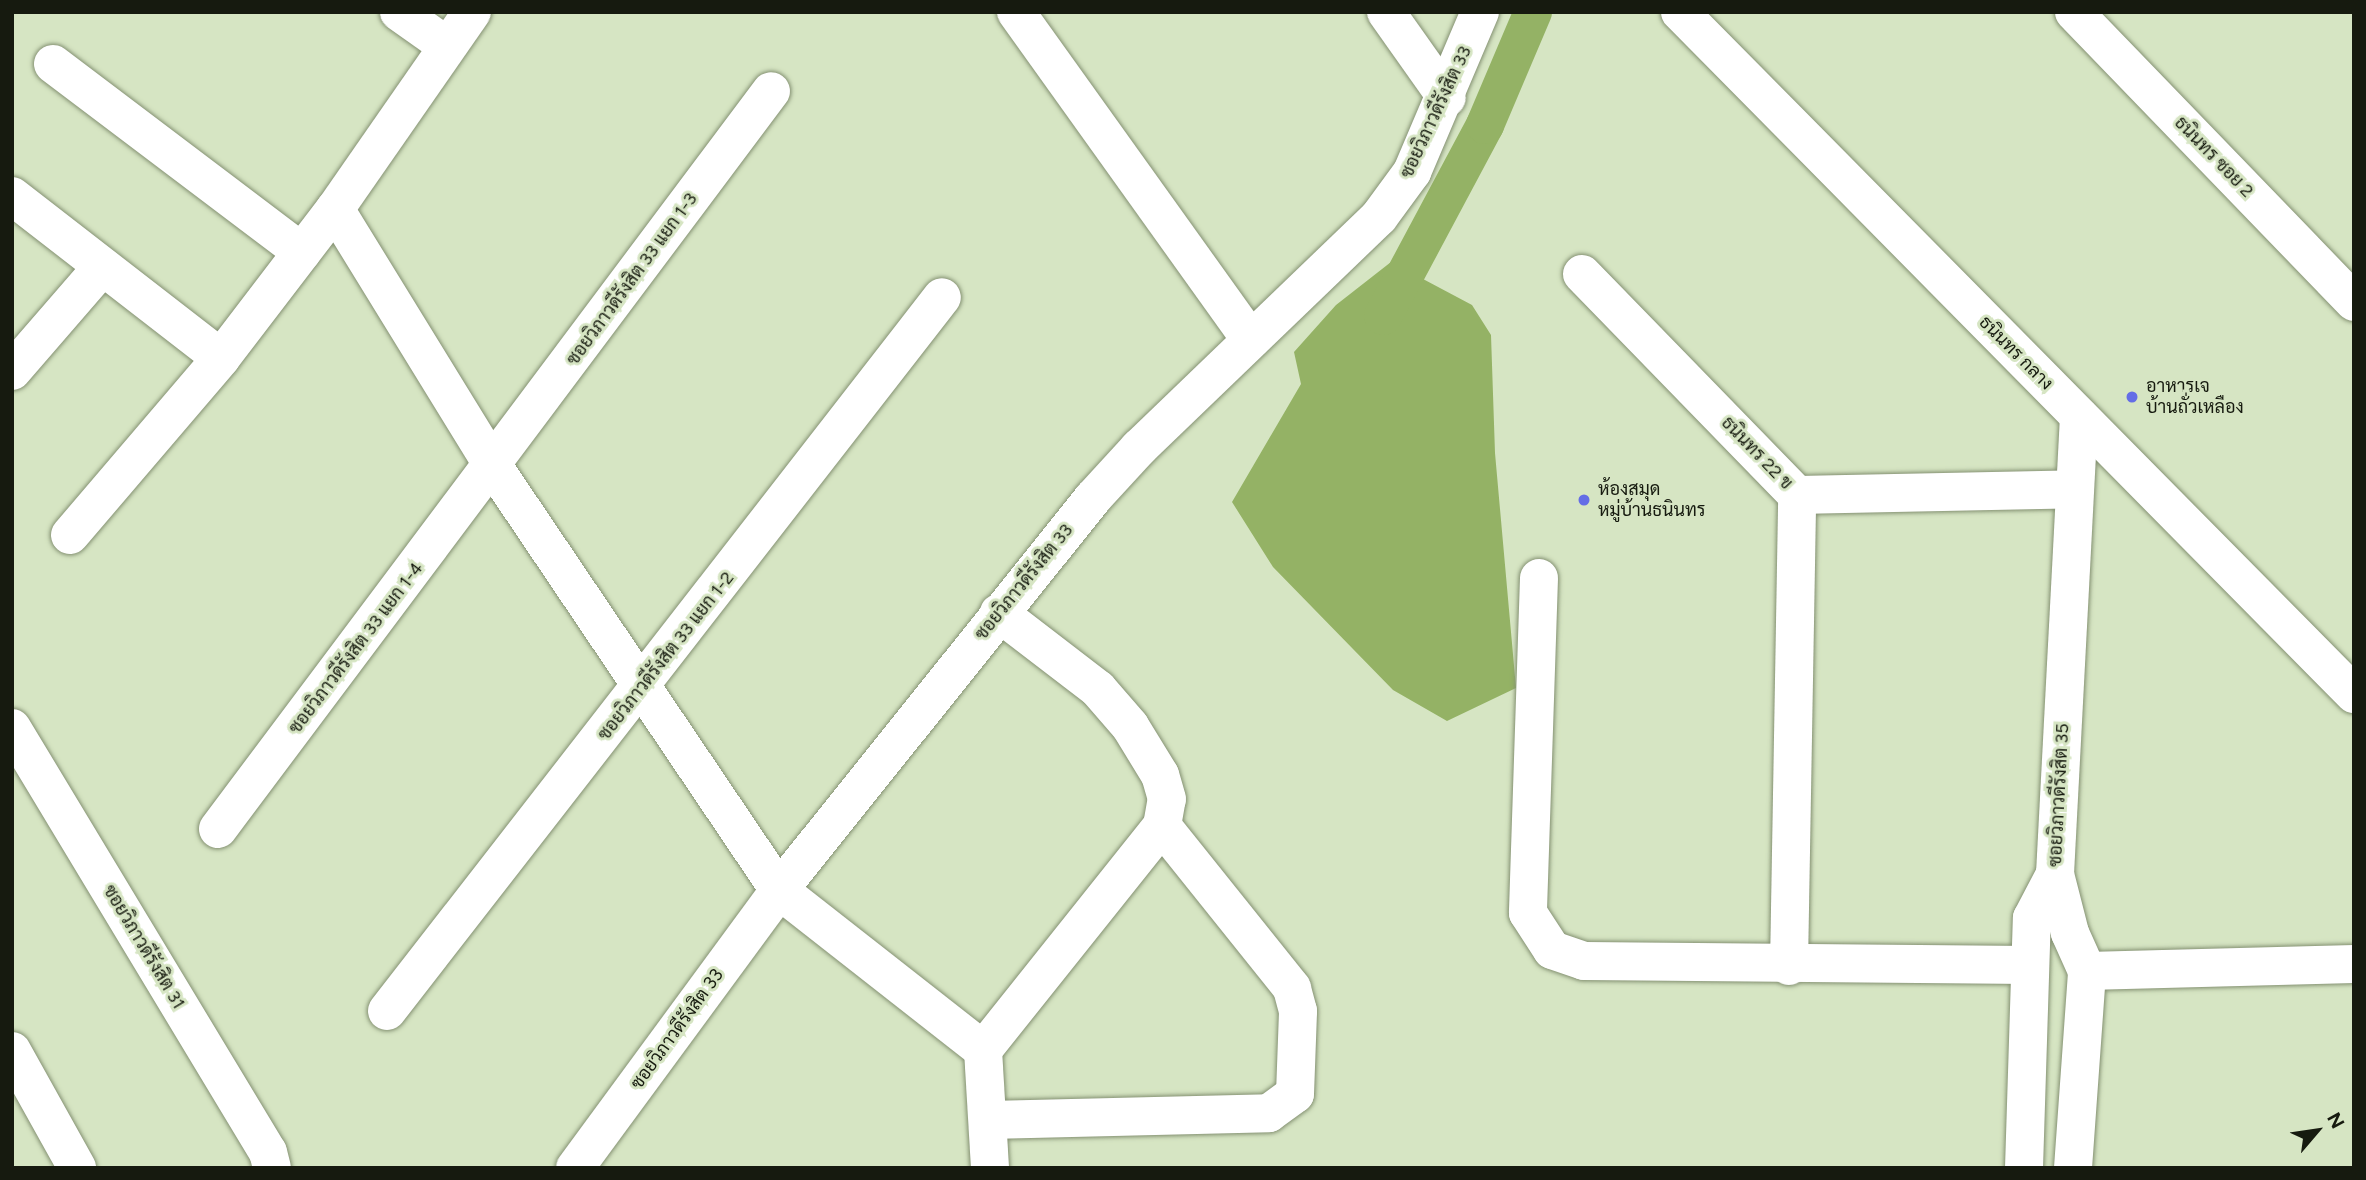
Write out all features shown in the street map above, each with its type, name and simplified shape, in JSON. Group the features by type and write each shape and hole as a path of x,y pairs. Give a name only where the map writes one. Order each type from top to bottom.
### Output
{"street":[{"path":"399,12 447,46"},
{"path":"70,535 220,358 302,252 472,12"},
{"path":"1016,12 1251,340"},
{"path":"1386,12 1447,98"},
{"name":"ซอยวิภาวดีรังสิต 33","path":"575,1168 779,890 999,613 1139,447 1379,216 1412,172 1447,98 1480,12"},
{"name":"ธนินทร กลาง","path":"1680,12 2354,694"},
{"name":"ธนินทร ซอย 2","path":"2074,12 2354,302"},
{"path":"53,64 302,252"},
{"name":"ซอยวิภาวดีรังสิต 33 แยก 1-3","path":"494,466 771,91"},
{"path":"12,196 220,358"},
{"path":"335,209 494,466 779,890 983,1050"},
{"path":"12,371 102,267"},
{"name":"ธนินทร 22 ข","path":"1582,274 1797,495 2073,488"},
{"name":"ซอยวิภาวดีรังสิต 33 แยก 1-2","path":"387,1011 642,688 942,298"},
{"name":"ซอยวิภาวดีรังสิต 35","path":"2073,1168 2087,971 2070,933 2055,874 2073,488 2079,417"},
{"name":"ซอยวิภาวดีรังสิต 33 แยก 1-4","path":"218,829 494,466"},
{"path":"1789,967 1797,495"},
{"path":"1539,578 1528,913 1539,935 1552,950 1584,961 1789,967 2030,965"},
{"path":"990,1168 983,1050 1162,826 1167,799 1160,775 1130,726 1098,689 999,613"},
{"name":"ซอยวิภาวดีรังสิต 31","path":"12,728 268,1152 272,1168"},
{"path":"989,1119 1269,1112 1295,1094 1298,1011 1292,988 1162,826"},
{"path":"2024,1168 2032,918 2055,874"},
{"path":"2087,971 2354,964"},
{"path":"12,1051 77,1168"}],"shaded area":[{"path":"1391,262 1472,305 1491,335 1495,453 1516,688 1447,721 1393,690 1273,567 1232,502 1301,384 1294,352 1336,305"}],"waterway":[{"path":"1383,316 1485,125 1533,12"}],"place":[{"name":"อาหารเจ บ้านถั่วเหลือง","path":"2132,397"},
{"name":"ห้องสมุด หมู่บ้านธนินทร","path":"1584,500"}]}
